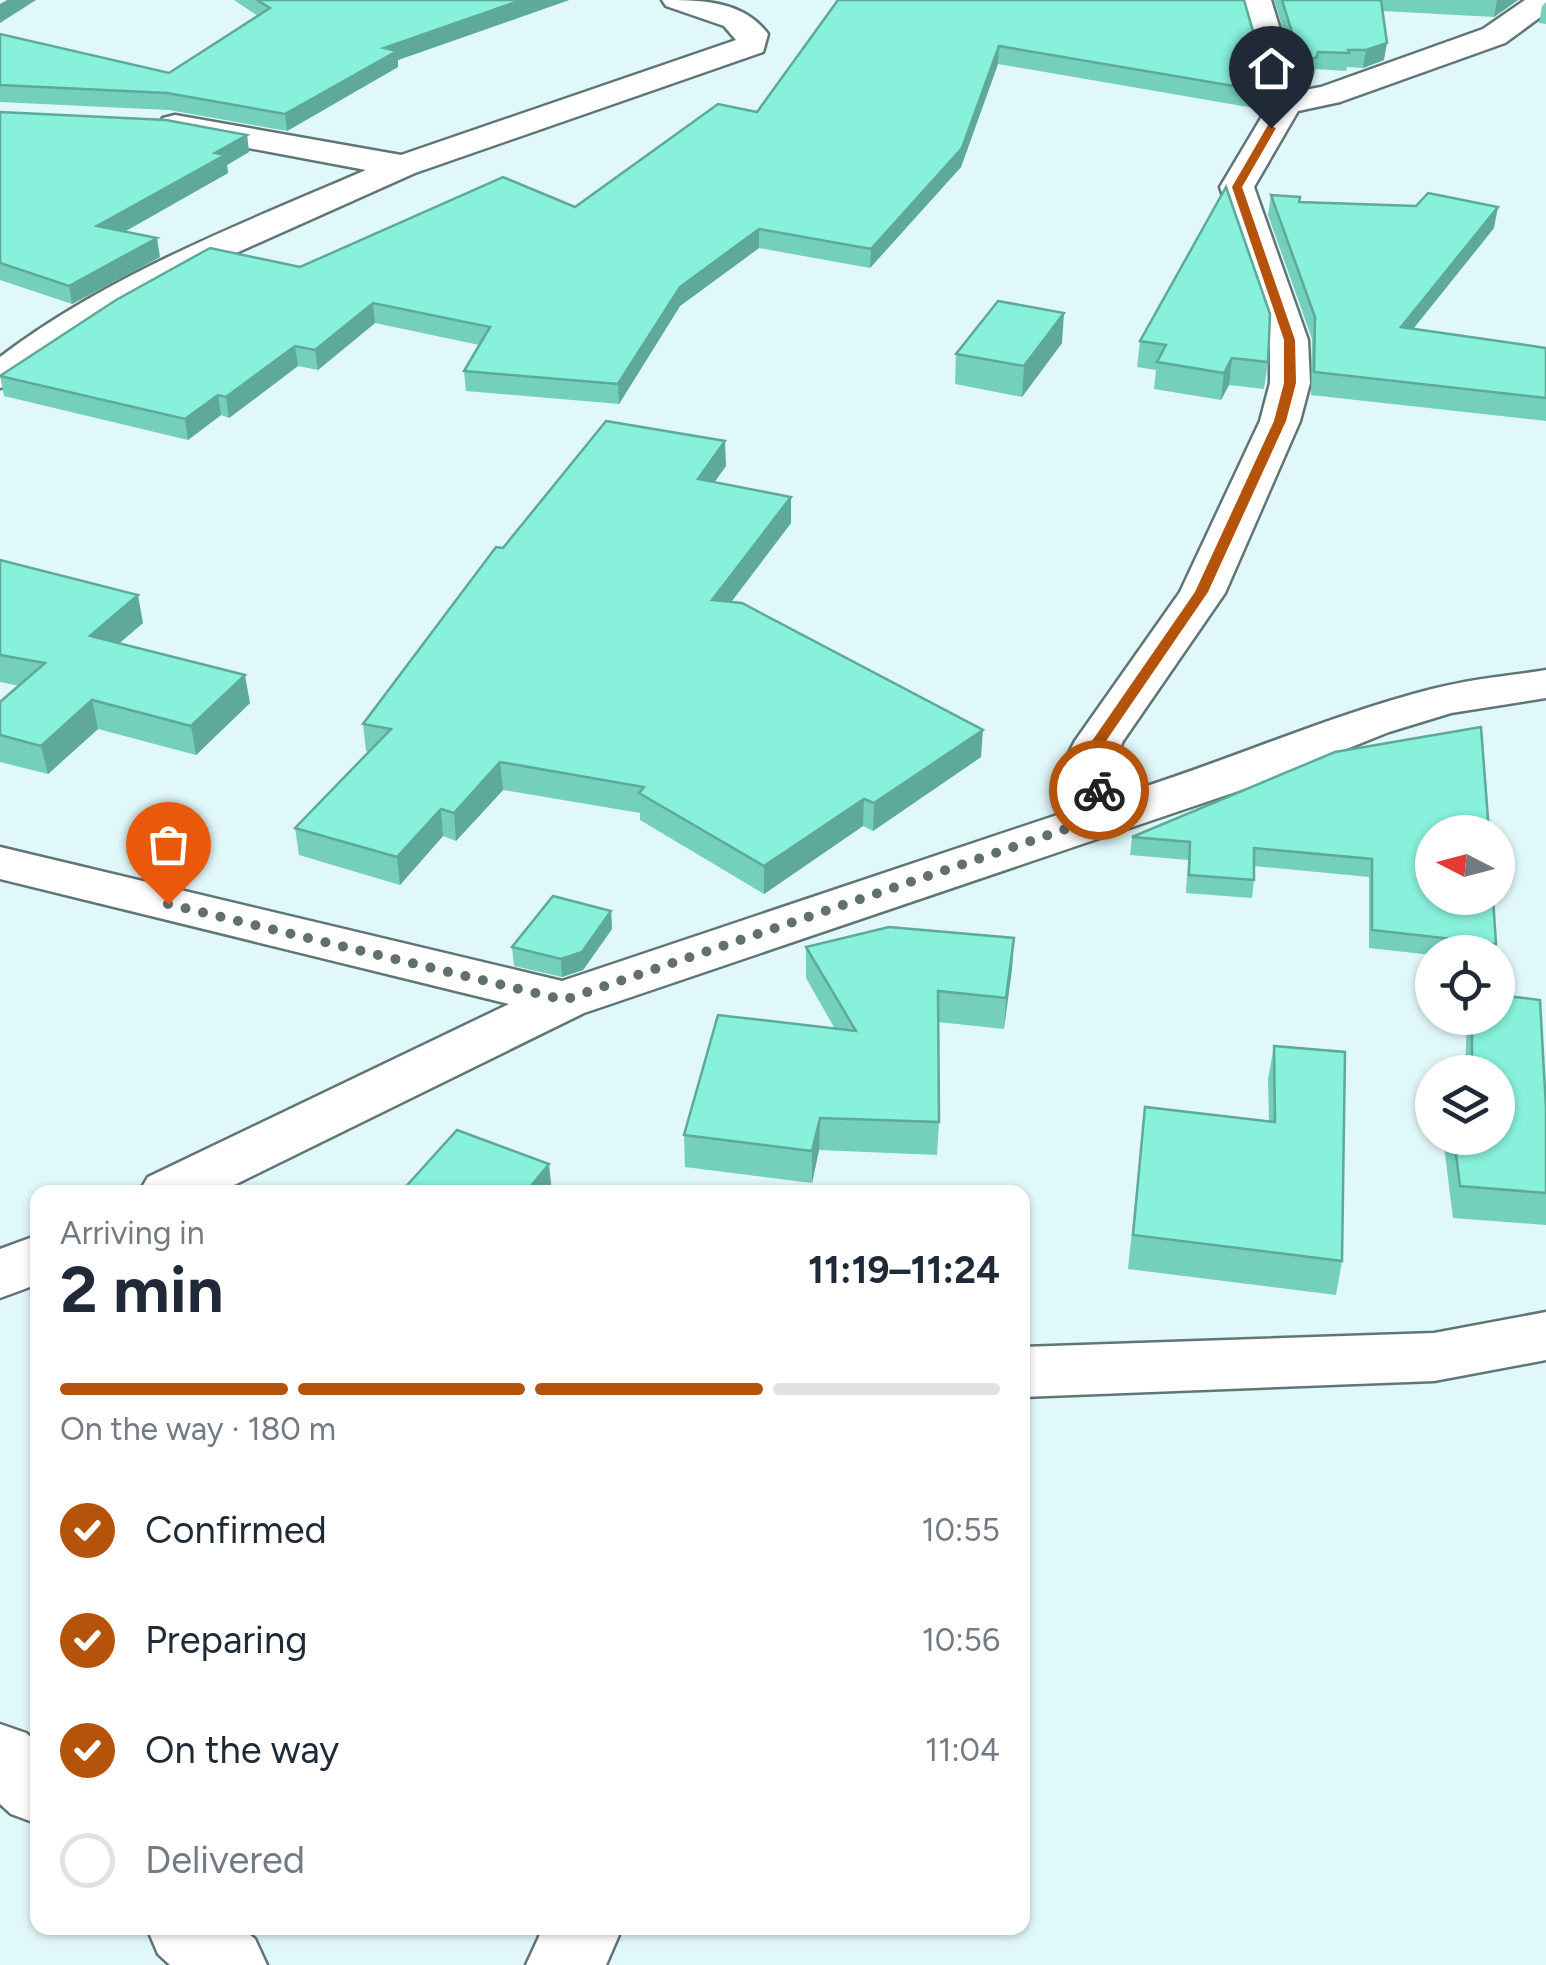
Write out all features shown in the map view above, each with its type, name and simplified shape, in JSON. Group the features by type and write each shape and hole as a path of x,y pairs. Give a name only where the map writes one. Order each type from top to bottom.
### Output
{"street":[{"path":"0,376 49,338 185,262 403,166 736,53 752,44 752,34 735,19 678,0"},
{"path":"1110,814 1087,766 1099,741 1202,592 1280,421 1290,383 1289,340 1237,187 1286,103 1256,0"},
{"path":"1286,103 1328,96 1494,36 1544,0"},
{"path":"1494,36 1529,42"},
{"path":"150,123 403,166"},
{"path":"183,1185 564,1000 1241,773 1372,722 1445,700 1546,684"},
{"path":"0,863 564,1000"},
{"path":"0,1275 30,1260"},
{"path":"1030,1372 1448,1356 1546,1336"},
{"path":"0,1756 30,1783"},
{"path":"194,1935 226,1965"},
{"path":"566,1965 580,1935"}],"building":[{"path":"257,0 522,0 384,48 397,51 285,114 167,93 0,85 0,34 169,73 270,8"},
{"path":"838,0 1244,0 1267,80 1257,90 999,46 962,148 871,249 759,229 680,287 618,384 464,371 490,327 373,303 315,350 295,346 226,397 218,395 185,419 0,376 116,300 210,248 300,267 503,177 575,207 718,104 757,112"},
{"path":"1282,0 1381,0 1387,43 1366,50 1348,50 1349,53 1318,52 1316,58 1300,58"},
{"path":"0,112 166,120 247,135 215,153 225,155 97,226 157,238 69,286 0,263"},
{"path":"1226,187 1270,314 1268,362 1232,358 1224,373 1157,362 1166,345 1140,341"},
{"path":"1428,193 1498,207 1401,327 1546,348 1546,398 1314,372 1315,317 1271,195 1300,197 1299,202 1416,206"},
{"path":"998,301 1064,313 1024,366 956,354"},
{"path":"606,421 725,441 698,479 791,497 712,600 742,603 983,730 874,803 864,799 764,866 639,793 644,787 500,762 454,813 441,809 397,857 295,828 391,729 363,724 496,547 503,548"},
{"path":"0,560 138,595 90,636 245,675 191,726 92,700 41,746 0,735 0,702 45,663 0,655"},
{"path":"1481,727 1488,815 1415,815 1415,915 1494,915 1495,935 1416,935 1372,930 1372,859 1254,848 1254,880 1189,875 1190,842 1132,837 1335,752"},
{"path":"553,896 611,911 582,952 561,959 512,947"},
{"path":"889,927 1014,938 1006,998 938,991 939,1122 820,1118 812,1151 684,1135 718,1015 856,1031 806,947"},
{"path":"1515,997 1540,1000 1546,1193 1460,1186 1456,1155 1515,1155 1515,1055 1472,1055 1472,1035 1515,1035"},
{"path":"1274,1046 1345,1052 1342,1261 1133,1235 1145,1107 1275,1122"},
{"path":"457,1130 549,1164 532,1185 407,1185"}],"way so far":[{"path":"168,904 564,1000 1110,814 1099,790"}],"route":[{"path":"1099,790 1087,766 1099,741 1202,592 1280,421 1290,383 1289,340 1237,187 1271,128"}]}
